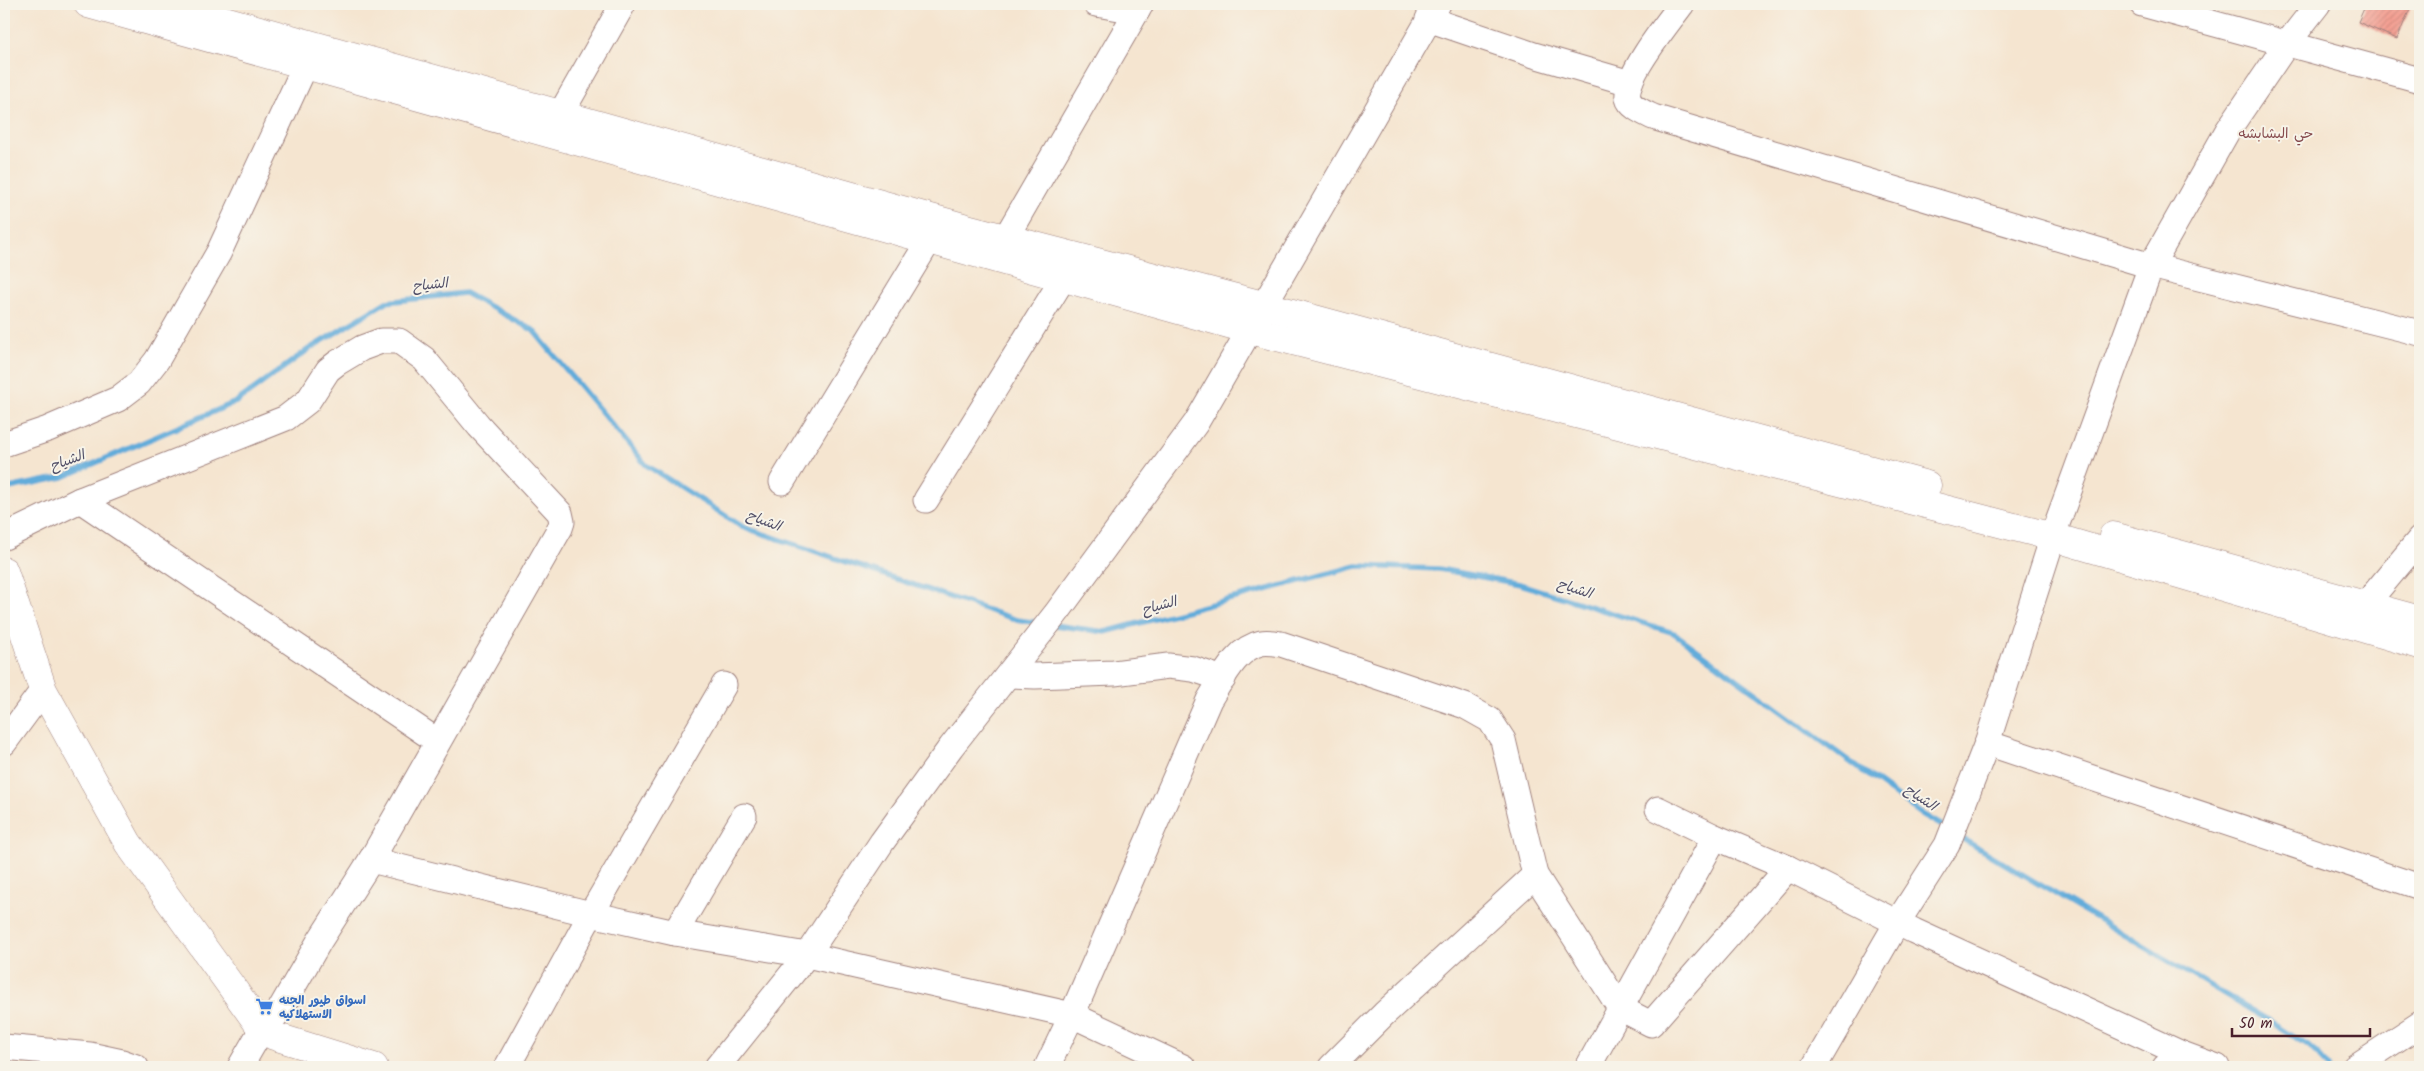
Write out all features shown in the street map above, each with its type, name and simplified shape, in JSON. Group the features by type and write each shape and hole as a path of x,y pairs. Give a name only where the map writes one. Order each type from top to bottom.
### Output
{"main road":[{"path":"88,4 306,64 555,124 1263,305 2055,529 2420,645"},
{"path":"167,4 930,239 1250,330 2365,604 2420,620"},
{"path":"4,571 42,690 128,843 271,1026 374,1067"}],"street":[{"path":"555,124 623,4"},
{"path":"1005,239 1139,7 1096,4"},
{"path":"1682,4 1654,41 1630,83 1628,98 1631,103 1653,117 2151,266 2420,333"},
{"path":"2142,4 2286,45 2420,80"},
{"path":"1814,1067 1897,923 1947,845 1987,743 2055,529 2151,266 2228,130 2286,45 2318,4"},
{"path":"717,1067 807,955 882,842 951,747 1037,638 1196,423 1433,11 1534,55 1630,83"},
{"path":"4,444 48,429 118,399 139,383 156,360 219,252 306,64"},
{"path":"782,482 930,239"},
{"path":"926,500 1064,277"},
{"path":"4,538 80,500 286,418 308,401 328,370 362,348 381,340 399,341 410,347 424,359 479,426 560,512 562,522 518,605 271,1026 240,1067"},
{"path":"80,500 437,741"},
{"path":"2365,604 2420,540"},
{"path":"1047,1067 1072,1015 1183,756 1209,700 1234,661 1248,648 1262,642 1281,644 1465,706 1490,720 1503,740 1535,875 1620,1008 1651,1024 1788,868"},
{"path":"1009,675 1114,673 1168,666 1192,669 1223,679"},
{"path":"507,1067 591,914 724,685"},
{"path":"4,743 42,690"},
{"path":"1987,743 2420,887"},
{"path":"1658,809 1715,837 1788,868 2173,1060 2217,1067"},
{"path":"675,933 744,816"},
{"path":"1588,1067 1715,837"},
{"path":"370,860 675,933 807,955 1072,1015 1183,1067"},
{"path":"1331,1067 1384,1014 1535,875"},
{"path":"2357,1066 2420,1024"},
{"path":"256,1067 271,1026"},
{"path":"11,1054 90,1055 136,1067"}],"building":[{"path":"2366,4 2412,4 2397,39 2358,22"}],"waterway":[{"name":"الشياح","path":"4,489 63,477 236,402 309,349 386,302 465,293 533,330 646,465 743,527 1017,620 1040,623"},
{"name":"الشياح","path":"1054,625 1105,632 1357,566 1439,569 1520,584 1674,633 1920,813 1946,828"},
{"name":"الشياح","path":"1956,835 2278,1026 2319,1053 2328,1067"}],"place":[{"name":"اسواق طيور الجنه الاستهلاكيه","path":"265,1007"}],"district":[{"name":"حي البشابشه","path":"2276,133"}]}
